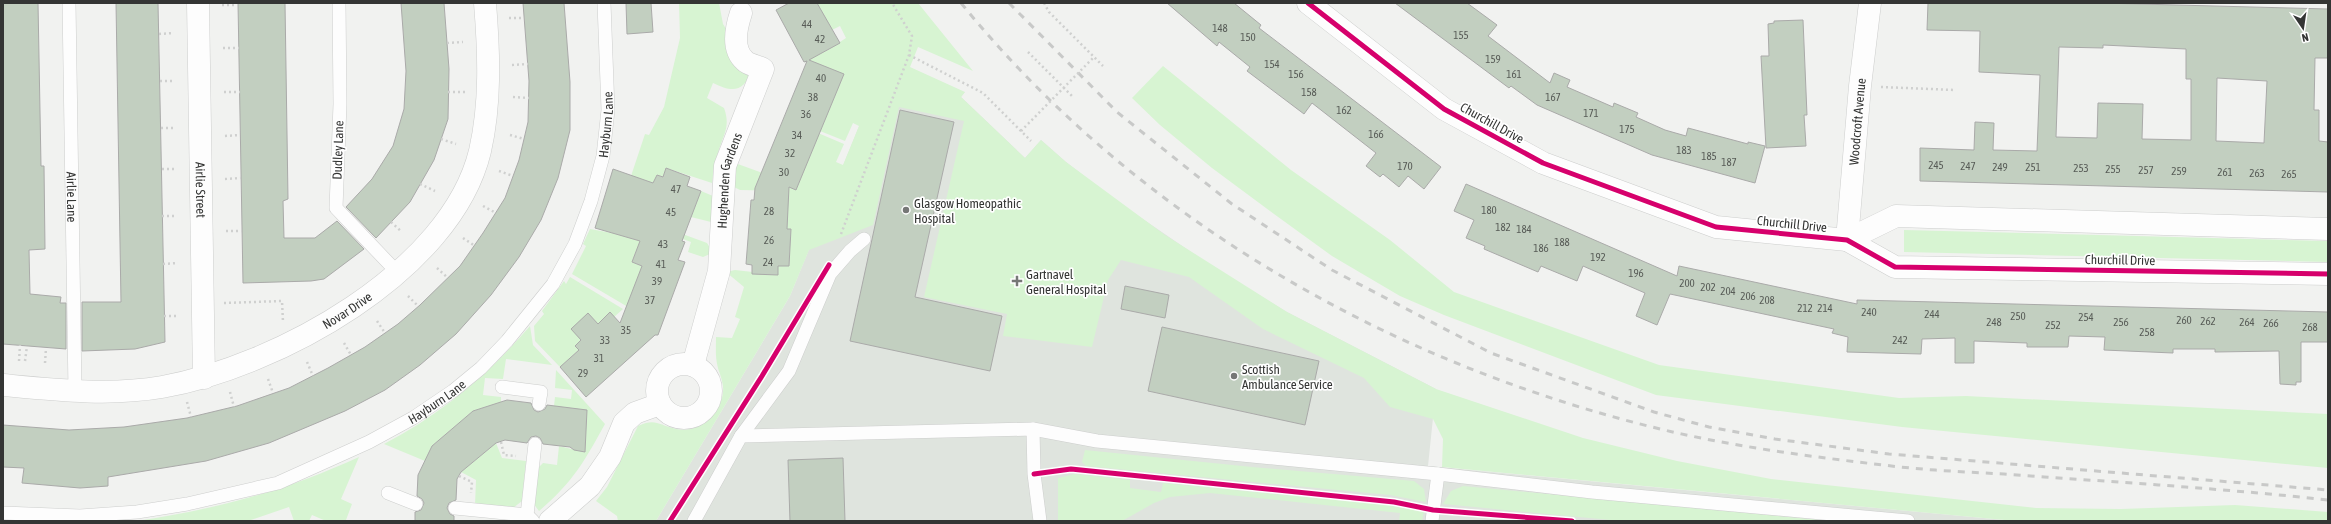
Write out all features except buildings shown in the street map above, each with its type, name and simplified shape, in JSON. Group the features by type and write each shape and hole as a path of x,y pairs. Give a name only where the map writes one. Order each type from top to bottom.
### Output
{"street":[{"name":"Airlie Street","path":"198,3 204,378"},
{"name":"Novar Drive","path":"3,385 75,391 112,391 161,387 204,378 248,363 317,330 360,301 397,272 424,248 451,214 468,184 480,152 486,115 488,79 485,3"},
{"name":"Churchill Drive","path":"1308,3 1444,109 1543,164 1716,227 1847,240 1895,267 2328,274"},
{"name":"Woodcroft Avenue","path":"1847,240 1860,86 1870,3"},
{"name":"Hughenden Gardens","path":"693,365 719,271 725,166 763,69 745,61 738,50 735,30 741,13"},
{"path":"1847,240 1896,216 2328,229"},
{"path":"680,364 693,365 703,371 710,381 711,392 708,403 701,412 690,417 679,418 668,413 660,404 656,392 659,379 668,368 680,364"},
{"path":"550,521 590,486 610,457 624,423 634,413 660,404"}],"lane":[{"name":"Airlie Lane","path":"69,3 75,391"},
{"name":"Dudley Lane","path":"338,3 340,104 336,208 397,272"},
{"name":"Hayburn Lane","path":"3,513 80,516 137,512 187,504 278,483 369,442 413,418 453,391 482,368 507,341 552,284 575,244 591,201 603,156 608,110 604,3"},
{"path":"694,521 741,436 789,370 830,274 850,251 864,239"},
{"path":"502,387 541,392 539,404"},
{"path":"741,436 1033,430 1097,441 1438,474 1592,492 1908,521"},
{"path":"1033,430 1034,474 1040,521"},
{"path":"455,508 530,518 535,444"},
{"path":"1432,521 1438,474"},
{"path":"388,493 416,504"}],"path":[{"path":"840,237 909,55 912,36 892,3"},
{"path":"1044,3 1049,12 1104,66"},
{"path":"222,5 238,5"},
{"path":"509,18 524,18"},
{"path":"159,34 174,33"},
{"path":"447,43 463,42"},
{"path":"223,48 239,48"},
{"path":"1028,52 1073,97"},
{"path":"909,55 983,93 1031,141"},
{"path":"1021,131 1094,56"},
{"path":"512,65 528,64"},
{"path":"160,81 174,81"},
{"path":"1860,86 1955,90"},
{"path":"224,92 240,92"},
{"path":"448,92 466,92"},
{"path":"513,97 529,98"},
{"path":"161,128 175,128"},
{"path":"225,136 240,135"},
{"path":"510,135 524,138"},
{"path":"441,139 456,144"},
{"path":"162,169 176,169"},
{"path":"499,171 513,176"},
{"path":"225,179 241,178"},
{"path":"420,184 435,191"},
{"path":"483,206 496,213"},
{"path":"162,216 177,216"},
{"path":"391,222 402,232"},
{"path":"226,230 242,231"},
{"path":"463,238 474,246"},
{"path":"163,264 178,264"},
{"path":"437,268 448,278"},
{"path":"408,296 418,306"},
{"path":"203,304 282,301 283,346"},
{"path":"164,316 179,316"},
{"path":"377,321 385,333"},
{"path":"344,342 351,355"},
{"path":"19,361 20,345"},
{"path":"25,361 27,346"},
{"path":"45,364 46,348"},
{"path":"307,362 313,376"},
{"path":"268,379 274,393"},
{"path":"230,392 234,407"},
{"path":"187,402 191,417"}],"shaded area":[{"name":"Gartnavel General Hospital","path":"873,92 965,92 961,97 1025,158 1041,140 1066,162 1115,200 1213,267 1287,312 1436,389 1428,466 2015,521 656,521 790,296"}],"green space":[{"path":"679,3 719,3 723,24 752,70 745,83 737,88 726,88 713,83 707,98 724,108 727,121 726,131 715,164 712,183 666,168 663,177 657,175 653,184 650,222 707,243 710,248 710,254 703,257 688,252 691,242 669,234 640,253 636,251 632,262 642,266 633,310 572,274 586,246 583,244 590,229 612,233 645,134 649,135 664,107 680,38"},
{"path":"817,3 918,3 973,71 918,47 910,67 965,92 961,97 1025,158 1041,140 1066,162 1165,235 1287,312 1436,389 1583,438 1677,461 1771,479 2036,508 2121,509 2235,505 2328,512 2328,521 2015,521 1442,467 1443,439 1433,419 1390,407 1364,378 1263,329 1189,277 1121,260 1108,280 1092,347 1003,336 1007,314 924,297 964,121 899,107 873,225 809,250 790,296 656,521 618,521 617,516 596,501 607,487 638,426 653,422 684,430 707,421 718,408 723,392 723,385 716,360 716,337 732,338 740,319 735,317 744,287 726,272 735,270 778,275 778,266 789,266 791,229 780,229 780,191 740,190 732,186 735,163 768,175 796,190 818,133 844,144 836,162 843,165 859,126 853,123 845,141 820,131 827,72 806,63 803,59 826,51 846,38 840,26 832,30"},
{"path":"1163,66 1291,170 1390,240 1454,292 1659,365 1899,398 1966,396 2328,414 2328,468 1902,427 1656,395 1444,315 1400,296 1332,256 1212,168 1160,125 1132,98"},
{"path":"701,191 713,196 711,222 691,217"},
{"path":"1904,230 2328,241 2328,262 1904,252"},
{"path":"570,277 623,309 614,317 610,312 598,324 588,313 581,340 575,346 579,350 560,367 535,341 534,326 544,314 542,311 564,281 566,284"},
{"path":"530,326 533,345 552,365 506,359 503,379 485,378 483,395 501,397 501,402 473,411 432,446 425,461 384,444 425,420 463,392 497,361"},
{"path":"556,370 605,424 591,450 577,471 561,491 539,511 533,503 538,468 543,463 557,465 559,446 580,451 554,406 555,397 571,399 572,390 555,388"},
{"path":"496,443 502,458 526,461 522,501 513,508 475,505 476,480 461,472"},
{"path":"1085,450 1252,467 1414,481 1424,489 1426,502 1390,495 1086,466 1082,462"},
{"path":"359,457 341,499 352,504 346,520 348,521 326,521 312,515 309,521 294,521 289,507 248,521 136,521 195,511 250,497 304,480"},
{"path":"1075,474 1130,480 1130,488 1161,492 1163,483 1387,505 1424,512 1422,521 1399,521 1400,513 1210,493 1170,497 1154,503 1122,521 1058,521 1058,478"},
{"path":"1463,486 1832,521 1621,521 1443,504 1451,491"}],"railway":[{"path":"961,3 1030,80 1105,150 1186,214 1272,270 1362,320 1456,363 1553,399 1681,434 1767,450 1825,458 1928,470 2004,474 2247,492 2328,500"},
{"path":"1009,3 1117,112 1232,204 1332,270 1491,353 1654,412 1709,427 1775,439 1889,454 2328,490"}],"cycle path":[{"path":"1308,3 1444,109 1543,163 1716,227 1847,240 1895,267 2328,274"},
{"path":"670,521 762,376 829,265"},
{"path":"1034,474 1071,469 1394,502 1433,510 1572,521"}],"place":[{"name":"Glasgow Homeopathic Hospital","path":"906,210"},
{"name":"Gartnavel General Hospital","path":"1017,281"},
{"name":"Scottish Ambulance Service","path":"1234,376"}]}
